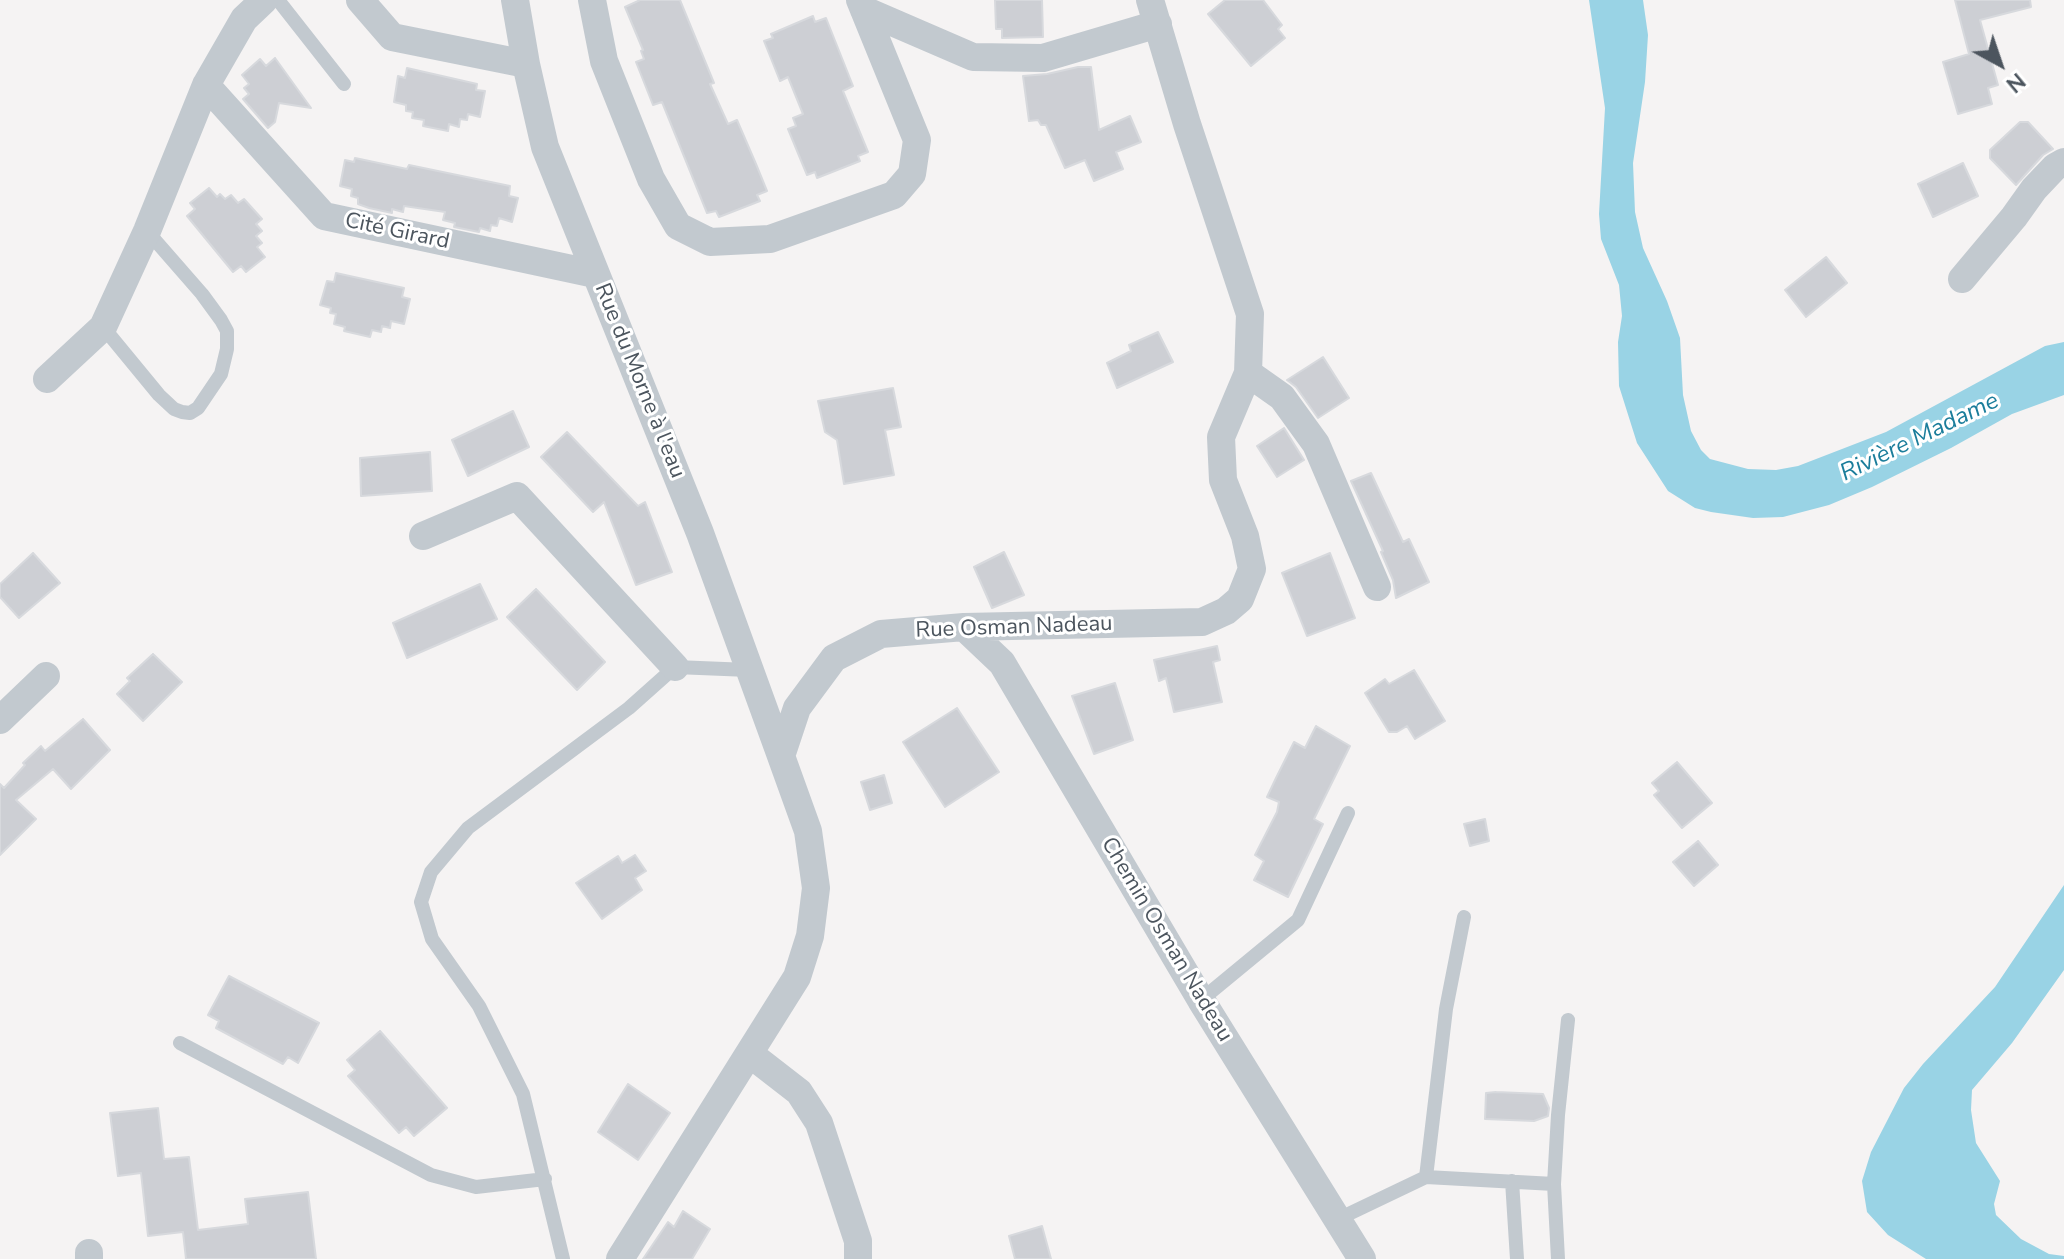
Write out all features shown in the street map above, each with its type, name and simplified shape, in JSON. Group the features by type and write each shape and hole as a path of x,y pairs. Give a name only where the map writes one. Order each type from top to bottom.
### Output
{"street":[{"path":"47,379 103,327 147,231 206,85 244,19 264,0"},
{"path":"360,0 392,37 526,64"},
{"name":"Rue du Morne à l'eau","path":"515,0 545,147 700,533 781,756"},
{"path":"592,0 604,61 651,179 678,226 710,242 770,239 894,195 912,174 917,140 862,5"},
{"path":"862,5 973,57 1043,58 1154,12"},
{"name":"Rue Osman Nadeau","path":"781,756 797,708 834,658 881,634 964,627 1202,622 1226,611 1240,599 1252,569 1245,536 1223,480 1221,437 1248,373 1250,314 1187,124 1154,12"},
{"name":"Cité Girard","path":"206,85 324,216 595,274"},
{"path":"1962,279 2034,189 2064,162"},
{"path":"1248,373 1282,397 1316,444 1377,587"},
{"path":"423,536 517,496 675,667"},
{"name":"Chemin Osman Nadeau","path":"964,627 1002,663 1201,1000 1362,1259"},
{"path":"0,720 46,676"},
{"path":"620,1259 797,977 810,936 816,888 808,831 781,756"},
{"path":"750,1054 799,1092 819,1123 858,1241 858,1259"}],"lane":[{"path":"278,0 344,84"},
{"path":"103,327 159,395 182,412 190,413 198,408 221,374 227,349 227,331 202,294 147,231"},
{"path":"563,1259 523,1094 479,1006 432,939 421,902 431,872 468,828 629,708 675,667 749,670"},
{"path":"1201,1000 1298,920 1348,813"},
{"path":"1426,1177 1446,1009 1464,917"},
{"path":"1558,1259 1554,1184 1568,1020"},
{"path":"180,1043 431,1175 476,1187 545,1179"},
{"path":"1335,1220 1426,1177 1554,1184"},
{"path":"1512,1181 1517,1259"}],"water":[{"name":"Rivière Madame","path":"1589,0 1643,0 1648,35 1645,82 1633,163 1635,212 1643,248 1680,338 1683,395 1691,431 1710,459 1748,469 1776,470 1798,466 1886,432 2045,346 2064,342 2064,395 2012,414 1872,487 1829,505 1783,517 1753,518 1711,512 1695,508 1668,491 1637,443 1619,386 1618,342 1622,316 1619,285 1601,239 1599,214 1605,108"},
{"path":"2064,885 2064,970 2012,1043 1972,1090 1971,1110 1976,1143 2000,1181 1994,1204 1996,1215 2021,1239 2049,1254 2064,1256 2064,1259 1926,1259 1888,1235 1867,1212 1862,1181 1871,1152 1904,1088 1995,987"}],"building":[{"path":"640,0 680,0 728,124 737,120 767,191 757,195 760,201 719,217 716,211 707,213 662,102 653,105 636,62 644,59 643,50 625,7"},
{"path":"995,0 1042,0 1043,37 1002,38 1002,29 996,29"},
{"path":"1225,0 1263,0 1282,25 1278,29 1285,38 1251,66 1208,14"},
{"path":"1955,0 2030,0 2031,7 1980,20 1998,85 1988,88 1992,104 1958,114 1943,62 1969,54"},
{"path":"813,16 815,22 826,18 853,86 843,91 868,152 858,156 860,161 817,178 815,172 807,175 788,129 796,126 793,118 803,114 788,77 780,81 764,41 773,38 771,34"},
{"path":"275,58 311,108 279,103 275,122 268,128 243,99 249,94 244,88 249,84 242,75 260,59 266,66"},
{"path":"1091,67 1099,130 1130,116 1141,142 1116,152 1123,169 1094,181 1085,160 1065,168 1046,125 1041,125 1038,120 1029,121 1023,76"},
{"path":"407,68 477,84 476,90 485,91 480,117 468,114 467,120 460,119 459,127 449,124 448,131 423,126 424,120 412,118 413,112 406,111 406,105 394,102 398,76 405,78"},
{"path":"2020,122 2028,122 2053,149 2043,155 2016,185 1990,158 1990,150"},
{"path":"355,158 407,169 409,165 510,186 509,196 518,198 512,222 499,218 497,226 491,225 490,231 480,228 479,232 454,227 455,223 443,220 445,212 404,206 403,212 392,209 392,213 358,204 358,198 351,196 352,189 340,186 345,160 354,162"},
{"path":"1963,163 1978,196 1933,217 1918,184"},
{"path":"209,188 217,197 220,194 225,199 231,195 238,203 244,199 262,219 256,224 262,231 256,236 262,243 257,247 265,257 246,272 241,266 233,272 187,216 195,209 190,203"},
{"path":"1826,257 1847,283 1806,317 1785,290"},
{"path":"336,273 404,288 402,297 410,299 404,324 391,321 390,328 382,326 381,332 372,330 370,337 344,331 345,327 334,324 336,314 330,313 331,308 320,305 327,281 334,282"},
{"path":"1158,332 1173,362 1117,388 1107,363 1131,351 1129,345"},
{"path":"1323,357 1349,398 1318,418 1296,387 1287,380"},
{"path":"893,388 901,427 885,430 894,475 844,484 837,440 825,432 818,401"},
{"path":"513,411 529,447 468,476 452,440"},
{"path":"1284,428 1304,460 1277,477 1257,446"},
{"path":"567,432 638,506 645,502 672,572 636,585 604,502 593,512 541,457"},
{"path":"430,452 432,491 361,496 360,458"},
{"path":"1371,473 1403,542 1409,539 1429,582 1396,598 1383,551 1351,481"},
{"path":"1004,552 1024,595 992,608 974,567"},
{"path":"33,553 60,583 19,618 0,597 0,584"},
{"path":"1330,553 1355,618 1307,636 1282,573"},
{"path":"480,584 497,619 407,658 393,623"},
{"path":"536,589 605,662 577,690 507,617"},
{"path":"1217,646 1220,660 1213,662 1222,702 1174,712 1166,678 1159,681 1154,660"},
{"path":"153,654 182,682 143,721 117,694 130,681 127,678"},
{"path":"1414,670 1445,721 1415,739 1407,726 1397,732 1389,732 1365,693 1385,679 1389,684"},
{"path":"1115,683 1133,740 1094,754 1072,696"},
{"path":"957,708 999,772 945,807 903,742"},
{"path":"83,719 110,750 71,789 53,769 16,800 36,819 0,855 0,784 4,788 41,746 45,751"},
{"path":"1316,726 1350,746 1314,819 1323,824 1288,897 1254,880 1264,861 1255,855 1277,812 1279,802 1267,797 1294,742 1305,748"},
{"path":"1677,762 1712,803 1682,828 1654,795 1659,791 1652,783"},
{"path":"884,775 892,803 870,810 861,782"},
{"path":"1485,819 1489,841 1470,846 1464,824"},
{"path":"1698,841 1718,865 1694,886 1673,862"},
{"path":"635,855 646,871 635,878 642,890 602,919 576,883 618,856 622,863"},
{"path":"229,976 319,1023 298,1063 288,1057 283,1064 216,1028 219,1021 208,1015"},
{"path":"380,1031 447,1108 414,1136 406,1127 399,1133 348,1076 355,1070 347,1060"},
{"path":"628,1084 670,1113 638,1160 598,1132"},
{"path":"1486,1093 1543,1094 1549,1108 1548,1116 1534,1121 1485,1119"},
{"path":"158,1108 164,1159 189,1157 198,1230 248,1224 245,1199 308,1192 316,1259 186,1259 183,1232 148,1236 141,1173 118,1176 110,1113"},
{"path":"683,1211 710,1229 692,1259 643,1259 668,1222 674,1227"},
{"path":"1042,1226 1051,1259 1015,1259 1009,1236"}]}
